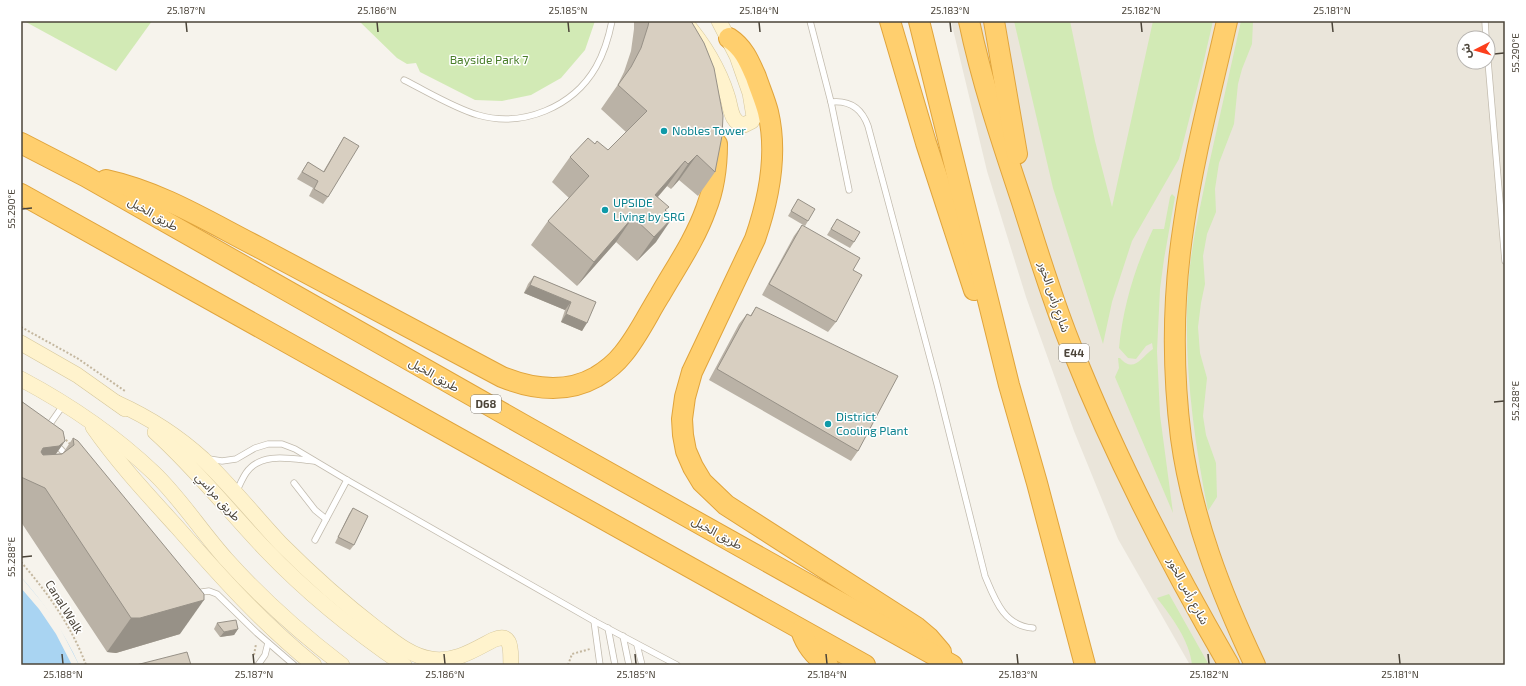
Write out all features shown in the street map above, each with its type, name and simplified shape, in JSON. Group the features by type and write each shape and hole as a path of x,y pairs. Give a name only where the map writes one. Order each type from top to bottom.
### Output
{"highway":[{"path":"85,176 131,186 175,204 378,309 502,377 535,387 559,388 573,386 595,378 613,364 630,346 691,242 702,220 710,197 716,168 717,150 716,124 712,98 700,66 685,42 668,21"},
{"path":"890,21 958,245 1009,385"},
{"path":"918,21 1009,385 1037,483 1085,665"},
{"name":"شارع رأس الخور","path":"969,21 977,60 991,108 1049,286 1073,351 1100,414 1158,532 1229,665"},
{"path":"994,21 1027,219"},
{"path":"1227,21 1191,184 1184,223 1177,289 1175,364 1181,439 1195,505 1204,538 1224,594 1255,665"},
{"path":"729,38 740,46 748,58 768,112 772,145 769,183 764,208 755,238 688,383 682,419 686,451 702,482 726,505 916,627 935,645 949,663"},
{"name":"طريق الخيل","path":"21,143 85,176 522,425 949,663"},
{"path":"21,194 865,665"},
{"path":"801,630 813,654 828,665"}],"street":[{"path":"684,21 709,54 720,75 728,96 733,118 736,122 744,125 752,121 754,112 745,74 729,38 719,21"},
{"name":"طريق مراسي","path":"21,343 77,375 117,402 149,427 178,454 266,550 306,588 348,624 404,665"},
{"path":"21,379 64,403 110,434 155,474 176,496 242,576 300,632 342,665"},
{"path":"117,402 139,413 164,429 201,458 317,579 367,621 405,649 421,657 448,660 458,657 498,638 503,638 510,645 511,665"},
{"path":"86,417 126,471 242,610 285,641 314,665"}],"lane":[{"path":"810,21 831,102 849,190"},
{"path":"404,80 478,115 505,119 532,115 558,105 569,98 588,78 602,54 612,22"},
{"path":"1489,70 1504,230 1505,261"},
{"path":"831,102 847,103 854,106 866,119 937,384 985,576 995,599 1006,616 1018,625 1034,628"},
{"path":"64,403 50,424 48,436 70,459"},
{"path":"201,458 229,460 242,456 262,446 275,444 289,446 594,621 676,665"},
{"path":"236,494 246,472 261,461 275,458 316,461"},
{"path":"315,540 347,480"},
{"path":"294,483 315,510 326,519"},
{"path":"190,593 204,591 213,592 242,610 268,643 293,665"},
{"path":"594,621 600,665"},
{"path":"608,628 615,665"},
{"path":"623,636 629,665"},
{"path":"258,665 265,655 268,643"},
{"path":"637,644 642,665"}],"path":[{"path":"50,424 71,445"},
{"name":"Canal Walk","path":"21,562 41,585 58,610 73,636 86,665"},
{"path":"253,638 256,644 254,660"},
{"path":"568,665 572,654 590,649"}],"shaded area":[{"path":"951,21 1505,21 1505,665 1190,665 1118,539 1074,431 1026,297 987,171"}],"green space":[{"path":"24,21 152,21 116,71"},
{"name":"Bayside Park 7","path":"359,21 595,21 585,50 561,78 531,95 502,101 475,100 420,72 416,63 407,64 397,58"},
{"path":"1014,21 1070,21 1095,141 1112,207 1153,21 1213,21 1179,159 1132,241 1112,302 1103,344 1053,188"},
{"path":"1241,21 1253,21 1252,44 1238,84 1234,124 1219,163 1215,189 1216,212 1207,234 1203,256 1205,284 1198,327 1200,353 1207,378 1203,416 1206,435 1216,463 1217,497 1208,511 1190,394 1187,305 1192,249"},
{"path":"1172,194 1175,197 1160,289 1157,351 1160,415 1173,513 1115,377 1119,368 1118,358 1125,363 1133,364 1153,349 1152,343 1146,346 1136,359 1128,358 1119,348 1123,317 1135,272 1153,229 1164,229 1170,197"},
{"path":"1169,594 1209,665 1192,665 1188,647 1184,638 1174,621 1157,598"}],"water":[{"path":"21,577 53,619 67,641 79,665 21,665"}],"pier":[{"path":"21,577 57,622 79,665 72,665 56,634 39,609 21,588"}],"building":[{"path":"649,21 691,21 704,43 714,68 723,116 722,136 715,172 697,155 688,164 685,161 655,195 669,207 665,210 673,217 654,237 633,217 594,262 548,221 589,176 570,157 588,138 595,144 597,141 608,150 647,111 618,85 631,67 641,48"},
{"path":"344,137 359,146 328,197 314,189 318,181 302,172 308,162 324,172"},
{"path":"798,199 815,209 808,221 791,211"},
{"path":"837,219 860,232 854,242 831,229"},
{"path":"802,225 860,258 853,270 862,275 836,322 769,284"},
{"path":"534,276 596,302 587,323 566,314 571,302 530,285"},
{"name":"District Cooling Plant","path":"756,307 898,376 858,451 717,369 747,314 751,316"},
{"path":"21,401 63,431 65,441 59,446 43,448 41,452 43,455 62,454 74,445 73,438 78,441 204,594 204,600 140,618 131,618 45,488 21,477"},
{"path":"353,508 368,516 354,545 338,537"},
{"path":"236,620 238,629 224,632 217,623"},
{"path":"187,652 191,665 136,665"}],"place":[{"name":"Nobles Tower","path":"664,131"},
{"name":"UPSIDE Living by SRG","path":"605,210"},
{"name":"District Cooling Plant","path":"828,424"}]}
